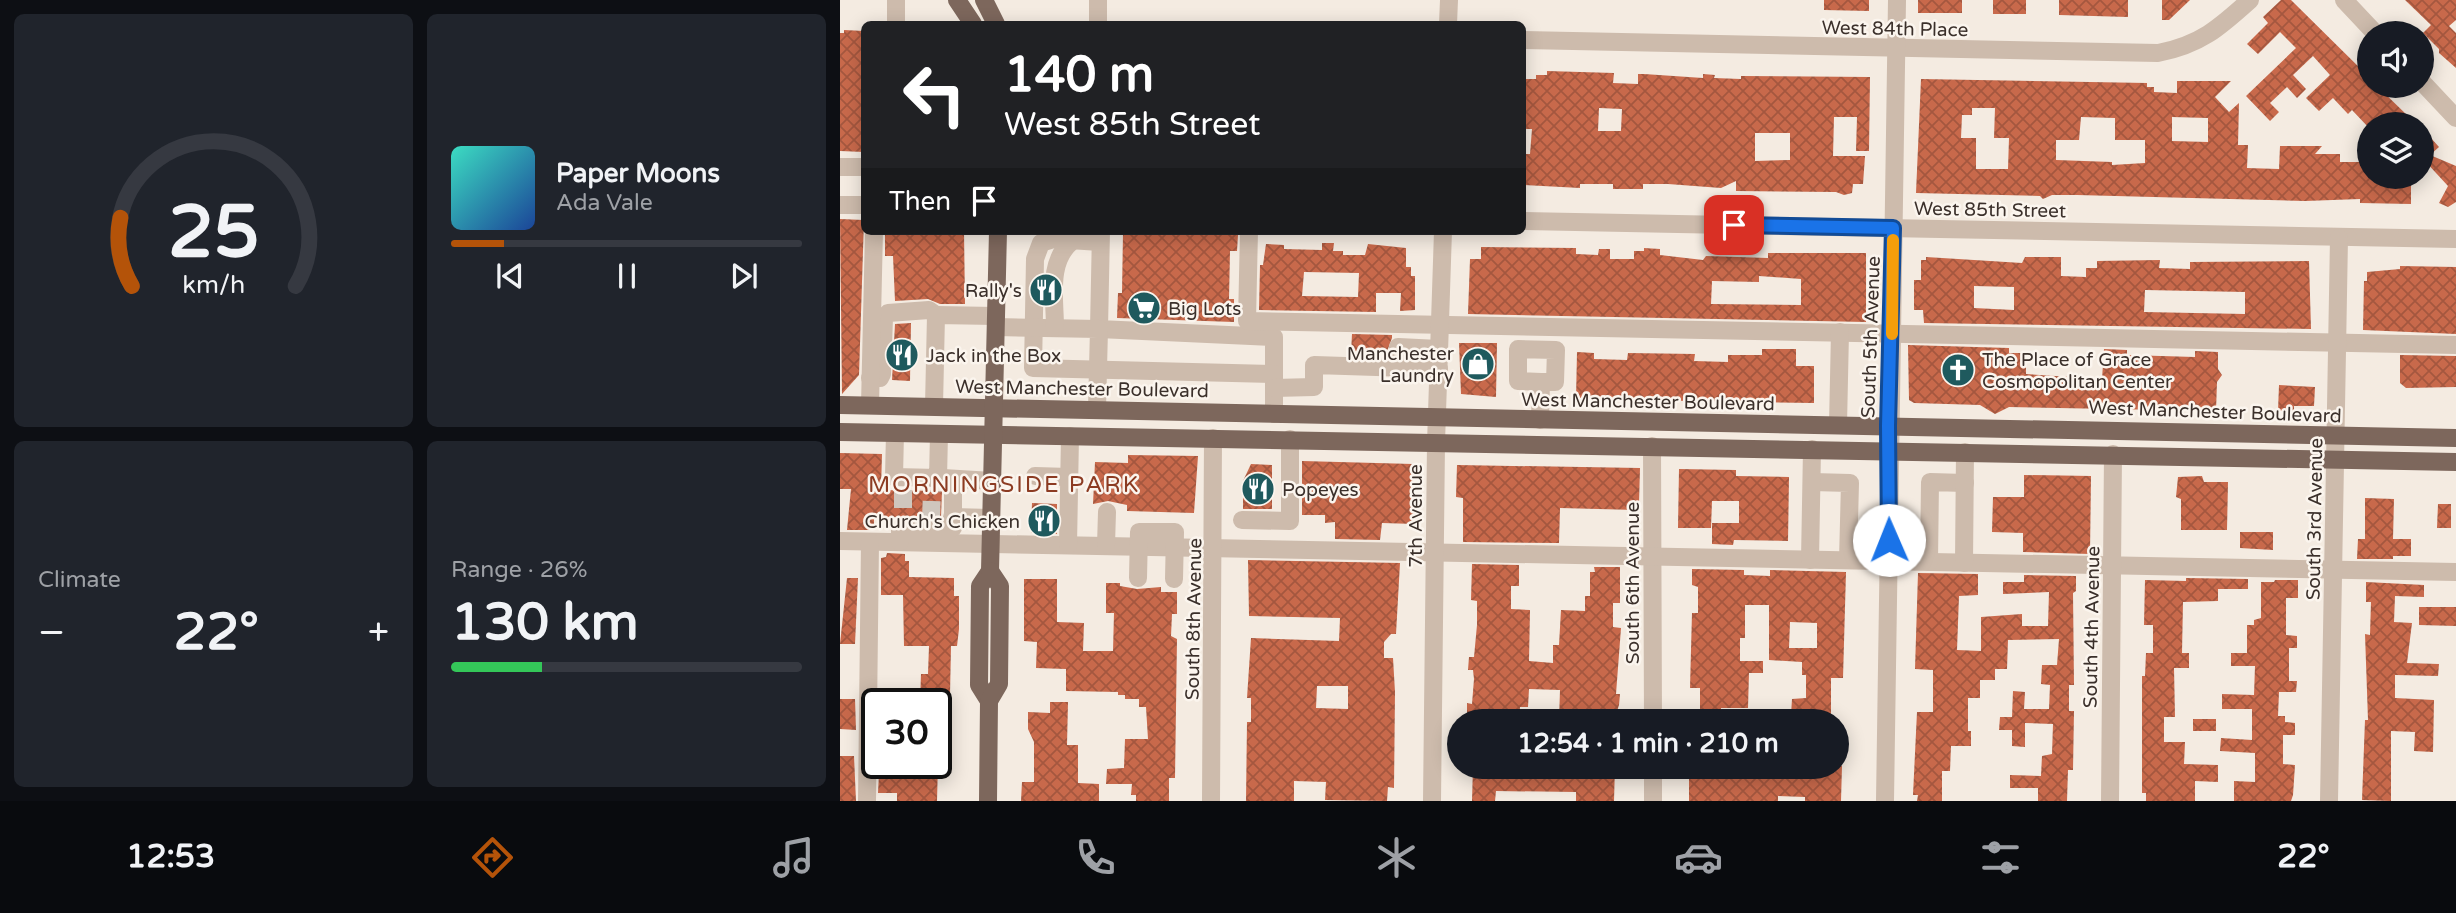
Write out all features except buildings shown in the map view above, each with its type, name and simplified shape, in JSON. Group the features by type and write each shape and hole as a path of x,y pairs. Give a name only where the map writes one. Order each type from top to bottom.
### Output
{"main road":[{"path":"957,0 972,21"},
{"path":"984,0 994,21"},
{"path":"988,801 989,701 999,684 1000,586 990,571 998,235"},
{"name":"West Manchester Boulevard","path":"840,405 994,406 1437,418 2456,438"},
{"path":"840,432 2113,454 2336,461 2456,461"}],"street":[{"path":"896,0 896,21"},
{"path":"1098,0 1098,21"},
{"path":"1448,21 1449,0"},
{"name":"South 5th Avenue","path":"1885,801 1888,426 1897,0"},
{"name":"West 84th Place","path":"1526,40 2158,53 2185,48 2216,31 2250,0"},
{"path":"2344,0 2364,21"},
{"path":"2434,95 2456,118"},
{"path":"840,166 861,167"},
{"path":"840,205 861,205"},
{"name":"West 85th Street","path":"1526,221 2456,239"},
{"path":"870,405 874,235"},
{"path":"1249,235 1247,321 1440,327 1892,332 2456,345"},
{"name":"7th Avenue","path":"1432,801 1437,552 1436,443 1443,235"},
{"path":"1097,409 1098,370 1099,329 1100,237 1072,241 1054,239 1041,243 1035,259 1033,368 1098,370 1274,381 1314,387 1314,365 1439,369"},
{"name":"South 3rd Avenue","path":"2329,801 2339,238"},
{"path":"1055,328 1056,262 1062,250 1072,241"},
{"path":"870,378 880,378 882,374 884,318 888,313 929,310 936,315 1033,327 1274,337 1274,414"},
{"path":"934,406 936,315"},
{"path":"1518,349 1556,350 1555,382 1518,381 1518,349 1519,328"},
{"path":"1838,425 1840,332"},
{"path":"1397,368 1398,347 1439,349"},
{"path":"1540,420 1541,382"},
{"path":"895,433 899,484 992,481"},
{"path":"932,530 953,528 953,517 938,481 939,434"},
{"path":"1068,545 1070,436"},
{"name":"South 8th Avenue","path":"1212,801 1215,547 1213,438"},
{"path":"1242,520 1290,521 1290,439"},
{"name":"South 6th Avenue","path":"1652,446 1653,709"},
{"path":"1810,560 1812,449"},
{"path":"1964,563 1965,452"},
{"name":"South 4th Avenue","path":"2110,801 2113,454"},
{"path":"1035,476 1069,477"},
{"path":"1812,482 1850,483 1848,560"},
{"path":"1929,562 1930,482 1965,483"},
{"path":"1106,545 1107,512"},
{"path":"953,517 991,518"},
{"path":"840,541 870,542 900,527 932,530 990,543 2456,572"},
{"path":"867,801 870,542"},
{"path":"1138,578 1139,546"},
{"path":"1174,579 1175,547"},
{"path":"1653,779 1653,801"}],"tunnel":[{"path":"903,490 903,518"},
{"path":"931,519 932,491"}],"slow traffic":[{"path":"1892,334 1893,240"}],"place":[{"name":"Rally's","path":"1046,290"},
{"name":"Big Lots","path":"1144,308"},
{"name":"Jack in the Box","path":"902,355"},
{"name":"Manchester Laundry","path":"1478,364"},
{"name":"The Place of Grace Cosmopolitan Center","path":"1958,370"},
{"name":"Popeyes","path":"1258,489"},
{"name":"Church's Chicken","path":"1044,521"}],"district":[{"name":"MORNINGSIDE PARK","path":"1004,484"}],"route":[{"path":"1734,225 1893,228 1888,426 1889,540"}]}
